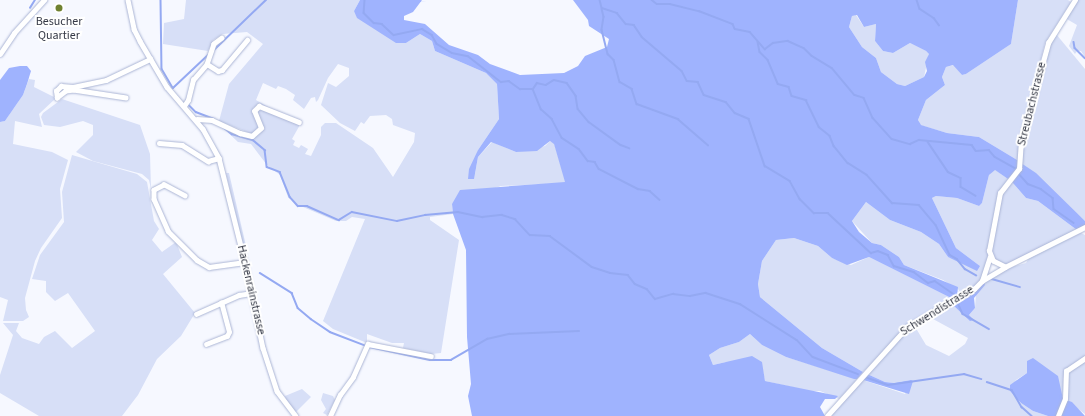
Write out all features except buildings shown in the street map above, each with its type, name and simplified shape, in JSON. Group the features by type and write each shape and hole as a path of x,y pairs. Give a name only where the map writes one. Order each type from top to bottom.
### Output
{"street":[{"path":"0,54 14,33 44,0"},
{"name":"Hackenrainstrasse","path":"128,0 134,29 150,59 167,87 197,119 219,158 246,262 272,377 283,401 296,416"},
{"name":"Streubachstrasse","path":"982,281 990,257 1000,193 1019,169 1021,142 1047,46 1075,0"},
{"path":"184,106 188,100 192,80 207,64 214,44 222,38"},
{"path":"207,64 217,70 222,70 247,40"},
{"path":"126,98 74,90 66,91 57,98 56,91 58,87 106,80 150,59"},
{"path":"197,119 218,122 240,133 252,136 261,128 254,111 259,106 299,122"},
{"path":"159,143 182,145 208,161 219,158"},
{"path":"185,196 164,185 154,190 154,199 168,231 197,260 209,267 246,262"},
{"name":"Schwendistrasse","path":"828,416 907,327 974,289 982,281 1005,267 1085,227"},
{"path":"990,257 999,266 1005,267"},
{"path":"196,314 221,303 252,293"},
{"path":"206,344 226,336 229,332 221,303"},
{"path":"330,416 340,395 353,377 368,344 431,356"},
{"path":"1058,416 1065,399 1066,371 1085,358"}],"shaded area":[{"path":"186,0 360,0 354,11 406,43 420,34 432,41 435,51 486,73 497,84 499,119 478,150 474,179 478,157 492,142 516,152 545,146 550,141 554,143 566,183 501,186 452,204 453,214 430,217 430,220 459,240 441,353 431,354 403,348 404,343 392,343 367,334 367,343 333,329 323,321 365,219 352,217 346,221 336,221 296,204 288,197 280,175 267,165 251,144 238,142 219,124 252,136 256,136 262,126 255,113 258,107 301,123 292,139 295,141 293,145 299,148 301,145 308,149 305,154 311,156 321,135 321,127 325,123 336,123 373,148 393,177 414,142 415,133 393,125 392,119 386,115 370,116 364,124 361,122 355,131 340,123 321,105 328,83 336,87 349,76 349,68 338,64 328,78 318,100 316,102 315,97 311,98 304,109 293,100 295,95 286,89 278,86 276,89 263,83 256,100 268,107 258,105 253,108 260,127 252,134 219,121 229,84 263,44 247,32 223,34 213,40 208,51 163,44 164,23 184,19"},
{"path":"360,0 422,0 413,12 404,16 404,20 425,24 449,45 478,55 490,64 520,75 564,73 578,66 585,56 607,47 609,39 589,26 588,20 573,0 1018,0 1011,44 966,74 962,75 953,65 946,67 942,77 945,85 926,100 918,120 921,125 947,133 979,137 1019,161 1019,167 1008,179 995,170 989,175 982,203 979,206 957,198 936,196 932,198 956,248 980,266 977,271 948,257 939,244 921,232 890,220 866,202 852,221 859,232 872,243 881,245 899,257 904,265 958,287 957,297 953,299 869,257 847,265 832,258 818,246 794,238 776,240 762,261 758,284 760,297 822,348 863,372 857,379 854,379 786,357 762,345 750,334 739,342 720,348 709,355 713,365 752,356 762,362 765,381 838,396 835,399 825,399 820,407 825,416 472,416 468,396 471,384 467,337 466,250 453,214 452,204 460,190 565,182 554,144 550,141 537,151 516,152 491,142 478,157 474,179 468,179 469,169 478,150 499,119 497,84 486,73 435,51 432,41 420,34 406,43 396,43 357,18 354,11","holes":["857,15 864,27 876,24 875,41 883,51 893,53 910,43 926,51 929,54 925,62 927,71 924,77 905,86 897,84 881,72 876,58 862,47 849,27 852,16"]},
{"path":"1018,0 1068,0 1071,2 1045,43 1020,142 1019,161 979,137 947,133 920,125 918,120 926,100 945,85 942,77 946,67 954,65 962,75 966,74 1011,44"},
{"path":"1076,0 1085,0 1085,57 1081,51 1077,51 1075,54 1069,46 1077,25 1065,18"},
{"path":"856,15 864,27 876,24 875,41 883,51 893,53 910,43 926,51 929,54 924,77 905,86 897,84 881,72 876,58 862,47 849,27 852,16"},
{"path":"1056,34 1085,69 1085,221 1021,163 1021,150 1051,41"},
{"path":"27,66 31,71 27,84 23,95 5,121 0,122 0,80 9,68"},
{"path":"29,79 35,80 34,87 56,98 39,114 42,127 15,121 13,144 52,152 68,160 60,189 62,218 41,248 35,261 25,298 26,310 29,317 23,321 3,321 8,300 0,297 0,122 5,121 23,95"},
{"path":"62,99 140,125 150,154 151,189 149,180 142,174 93,161 76,152 93,135 93,125 83,121 60,127 44,125 41,117 43,113"},
{"path":"72,155 137,174 147,182 154,221 159,229 152,240 162,252 176,242 182,257 163,274 195,313 181,336 157,359 138,395 122,416 39,416 0,393 0,375 13,335 3,323 19,323 16,331 22,338 39,344 44,337 55,331 72,348 95,331 68,293 55,301 46,292 46,281 32,279 40,255 64,222 62,192"},
{"path":"1021,163 1036,173 1085,221 1085,226 1077,230 1038,201 1026,198 1012,182 1020,172"},
{"path":"994,169 1008,179 1003,186 987,261 981,279 974,287 957,297 959,290 943,280 904,265 899,257 881,245 872,243 852,221 866,202 890,220 921,232 939,244 948,257 980,266 956,248 932,198 936,196 957,198 979,206 982,203 989,175"},
{"path":"226,173 229,173 246,246 243,244"},
{"path":"1012,182 1026,198 1038,201 1077,230 1008,265 1001,265 992,257 991,248 1001,193"},
{"path":"1079,232 1085,235 1085,356 1066,369 1063,379 1064,398 1027,361 1027,373 1016,380 1010,391 1021,403 1033,411 1048,416 828,416 860,379 905,394 911,380 894,383 885,382 865,373 902,333 914,325 926,345 949,356 965,344 968,338 933,319 938,312 952,304 973,318 969,315 975,308 976,294 985,285 984,281 1008,268 1026,263 1029,258"},
{"path":"794,238 818,246 832,258 851,265 869,257 953,299 905,328 863,372 822,348 760,297 758,284 762,261 776,240"},
{"path":"984,281 985,285 974,298 975,308 969,315 974,320 970,321 952,304"},
{"path":"750,334 762,345 786,357 857,379 839,399 820,391 810,391 765,381 763,371 726,362 713,365 709,355 720,348 739,342"},
{"path":"1033,358 1058,376 1063,399 1072,402 1085,416 1048,416 1033,411 1021,403 1010,391 1010,385 1027,373 1027,361"},
{"path":"1085,359 1085,414 1066,400 1068,371"},
{"path":"865,373 885,382 894,383 911,380 913,381 909,394 860,379"},
{"path":"302,389 311,397 295,413 287,404 285,396"},
{"path":"323,393 333,396 335,400 327,415 323,413 326,409 321,400"}],"waterway":[{"path":"30,8 35,0"},
{"path":"161,0 162,69 173,88 208,55"},
{"path":"214,50 266,0"},
{"path":"365,0 364,13 374,23 382,24 394,35 422,29 432,35 437,44 452,53 468,56 501,82 509,81 520,89 533,89"},
{"path":"600,0 602,8 617,13 626,24 634,25 642,37 682,71 687,81 698,82 704,95 726,102 735,113 749,119 765,166 790,181 800,199 814,213 828,213 871,253 878,251 888,255 894,266 914,272 928,283 935,281 955,295"},
{"path":"652,0 657,4 670,4 699,11 733,24 735,29 750,32 765,49 773,43 788,41 804,48 812,56 832,68 855,95 864,98 873,118 892,139 910,144 919,140 972,145 976,151 989,150 995,157 1015,168"},
{"path":"917,0 920,9 934,18 939,25"},
{"path":"602,9 604,17 602,30 608,54 614,60 620,82 632,89 637,104 678,119 708,145"},
{"path":"758,42 760,52 768,60 778,84 789,87 792,96 806,100 819,127 830,136 834,146 848,163 867,175 892,203 919,205 936,225 950,255 957,259 965,269 976,275"},
{"path":"1074,42 1075,48 1085,58"},
{"path":"533,89 537,83 546,85 554,80 567,83 576,96 578,109 589,122 621,145 629,148"},
{"path":"533,89 541,109 552,119 562,138 579,149 588,161 595,162 599,169 638,189 650,191 660,200"},
{"path":"189,105 196,112 214,119"},
{"path":"222,126 232,134 253,140 265,150 267,167 280,172 290,197 298,206 307,206 339,220 352,212 397,221 425,215 458,212 482,217 502,215 515,219 530,235 550,236 592,267 610,273 628,275 635,284 647,289 655,299 673,294 690,296 706,293 740,304 797,340 813,357 858,374"},
{"path":"928,142 948,172 961,178 961,187 976,196"},
{"path":"1020,175 1028,184 1041,189 1053,198 1054,209 1074,223"},
{"path":"260,273 292,293 298,308 311,319 330,332 366,346"},
{"path":"992,279 1020,287"},
{"path":"958,303 963,314 989,329"},
{"path":"370,347 430,360 451,360 487,339 509,334 579,331"},
{"path":"865,377 888,385 964,374 981,379"},
{"path":"987,382 1012,390 1022,407 1032,416"}],"place":[{"name":"Besucher Quartier","path":"59,8"}]}
